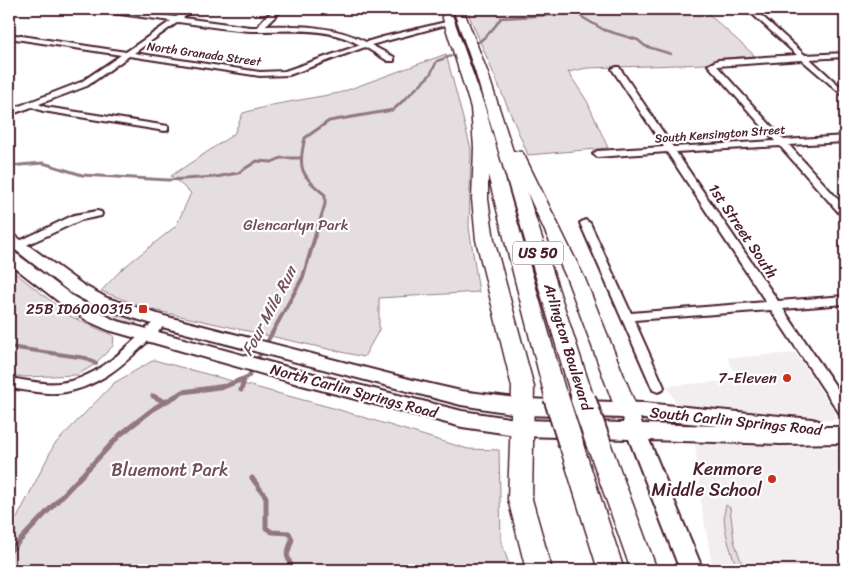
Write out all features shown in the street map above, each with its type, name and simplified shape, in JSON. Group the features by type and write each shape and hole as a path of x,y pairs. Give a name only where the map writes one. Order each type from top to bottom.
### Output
{"highway":[{"name":"Arlington Boulevard","path":"445,9 468,80 485,108 583,399 644,570"},
{"name":"Arlington Boulevard","path":"458,9 481,71 485,108 556,397 611,570"},
{"path":"485,108 572,271 627,411"},
{"path":"485,108 480,199 484,240 524,387 520,499 539,570"}],"main road":[{"name":"North Carlin Springs Road","path":"11,247 62,299 108,324 276,371 462,419 627,411"},
{"name":"North Carlin Springs Road","path":"11,247 101,302 162,321 461,398 523,417 636,432"},
{"name":"South Carlin Springs Road","path":"627,411 736,418 845,434"},
{"path":"627,411 691,570"},
{"path":"707,434 736,418"},
{"name":"South Carlin Springs Road","path":"636,432 845,434"}],"street":[{"path":"98,9 260,29 292,27 321,30 340,34 366,45 391,59"},
{"path":"9,113 84,84 192,9"},
{"path":"260,29 263,23 280,9"},
{"path":"750,9 845,95"},
{"path":"836,9 845,15"},
{"name":"North Granada Street","path":"9,36 260,74 277,73 311,66 366,45 450,22"},
{"path":"845,55 718,62 712,65 845,213"},
{"name":"1st Street South","path":"616,69 845,410"},
{"path":"33,104 43,109 165,128"},
{"name":"South Kensington Street","path":"597,154 845,139"},
{"path":"11,247 78,217 97,214"},
{"path":"586,223 658,387"},
{"path":"626,316 845,300"},
{"path":"9,383 59,388 82,384 113,365 162,321"}],"shaded area":[{"path":"795,353 835,412 836,417 832,420 678,407 667,386 739,380 727,358"},
{"name":"Kenmore Middle School","path":"695,443 845,448 845,570 713,570 702,509"}],"green space":[{"path":"499,9 703,9 755,56 715,59 707,64 587,68 568,72 587,101 608,148 528,155 468,13"},
{"name":"Glencarlyn Park","path":"446,54 471,149 469,227 479,292 379,298 379,330 364,357 149,309 101,291 122,269 176,226 191,193 171,176 234,134 243,113 272,105 339,93"},
{"path":"9,268 70,316 114,336 113,346 94,365 77,375 25,377 9,375"},
{"path":"51,278 92,302 136,320 136,324 127,325 116,322 90,309 48,279"},
{"name":"Bluemont Park","path":"154,360 333,408 468,449 499,450 501,541 511,570 9,570 9,534 54,445 114,383"},
{"path":"726,505 730,508 734,541 744,570 738,570 725,529"}],"waterway":[{"name":"Four Mile Run","path":"405,99 430,75 437,61 474,46 495,27 501,18 569,14 585,9"},
{"path":"575,13 604,30 638,40 645,46 671,54"},
{"name":"Four Mile Run","path":"319,224 325,204 325,195 311,182 303,171 301,157 305,138 329,121 393,110 406,98"},
{"path":"9,166 43,163 82,175 168,180 216,177 238,173 257,161 272,162 281,158 300,158"},
{"name":"Four Mile Run","path":"256,362 303,277 319,223"},
{"path":"9,347 86,358 96,364"},
{"name":"Four Mile Run","path":"244,378 249,376 253,368"},
{"name":"Four Mile Run","path":"237,381 244,378"},
{"name":"Four Mile Run","path":"165,402 183,392 226,386 240,380"},
{"path":"241,390 244,380"},
{"path":"153,396 165,402"},
{"name":"Four Mile Run","path":"9,552 121,434 165,402"},
{"path":"252,478 266,497 266,528 272,532 289,533 292,539 287,555 291,566 303,570"}],"place":[{"name":"25B ID6000315","path":"143,309"},
{"name":"7-Eleven","path":"787,378"},
{"name":"Kenmore Middle School","path":"772,479"}]}
